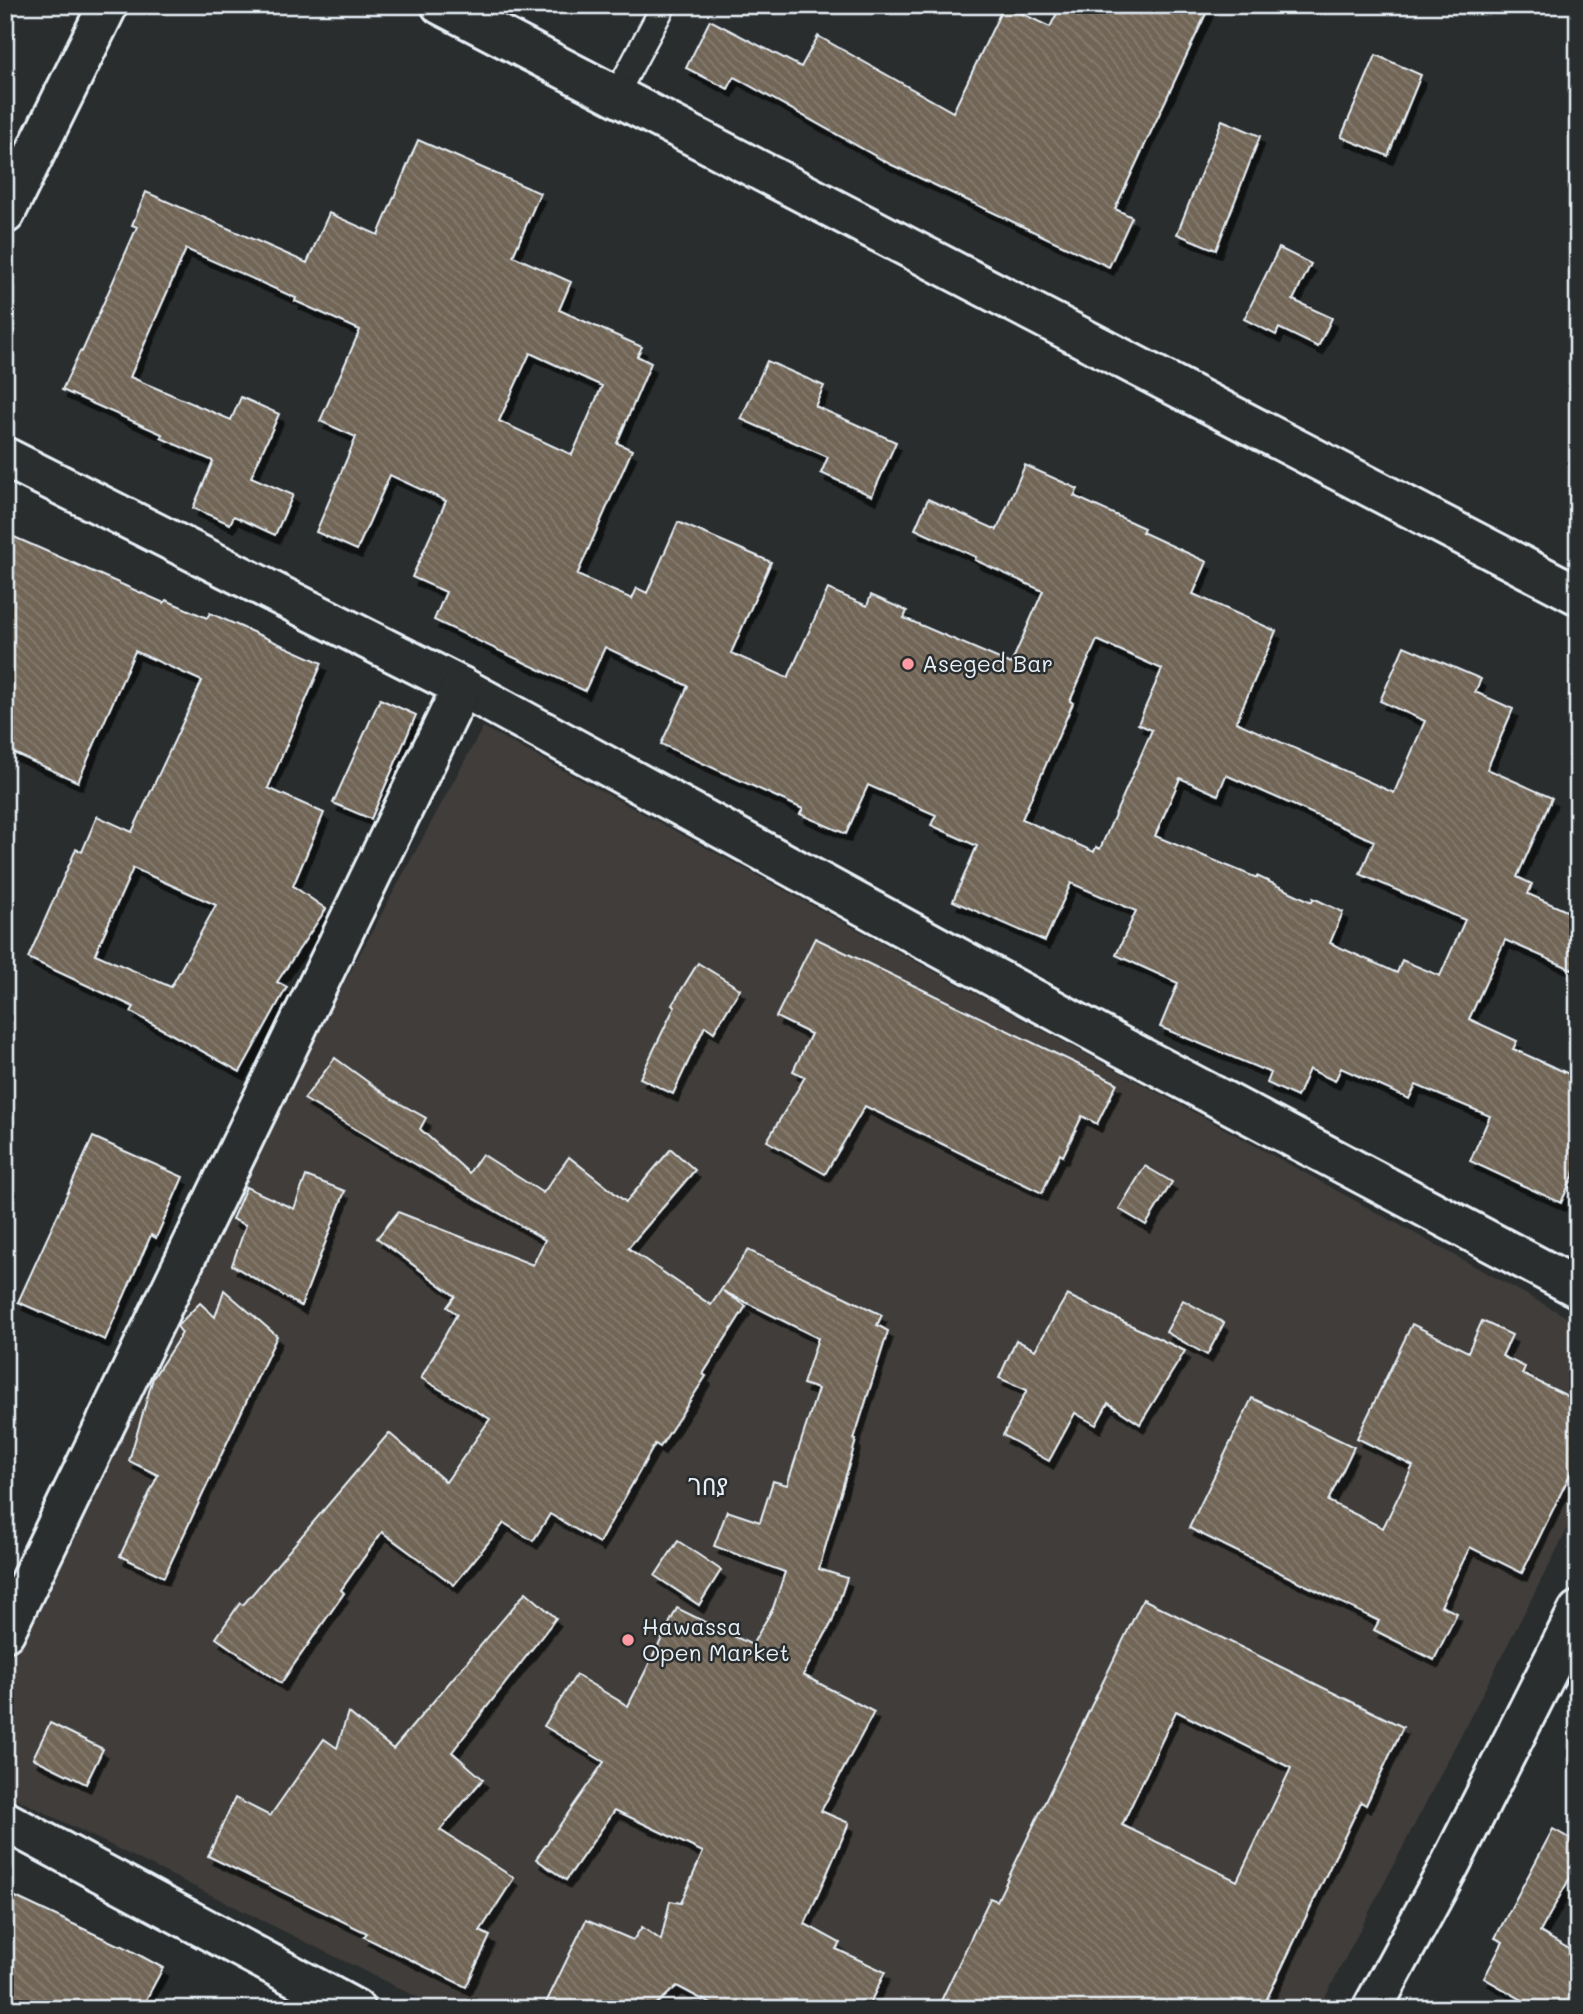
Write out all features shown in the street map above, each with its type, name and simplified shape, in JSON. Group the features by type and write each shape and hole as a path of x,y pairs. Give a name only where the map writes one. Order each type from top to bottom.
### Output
{"street":[{"path":"5,214 108,5"},
{"path":"441,5 1578,595"},
{"path":"5,457 462,687 1122,1047 1578,1288"},
{"path":"5,1632 462,687"},
{"path":"1372,2009 1450,1865 1578,1611"},
{"path":"5,1821 355,2009"}],"lane":[{"path":"616,94 664,5"}],"shaded area":[{"path":"483,727 1578,1323 1578,1509 1319,2009 441,2009 5,1793 5,1647 250,1156"}],"building":[{"path":"1004,5 1050,27 1061,5 1210,5 1115,209 1132,217 1109,267 890,164 734,77 728,89 686,68 710,20 801,67 818,36 953,112"},
{"path":"1376,55 1421,75 1388,156 1341,137"},
{"path":"1222,120 1260,136 1216,250 1177,234"},
{"path":"418,140 540,193 513,256 571,282 559,310 642,347 637,356 651,363 617,443 632,450 577,575 632,599 637,588 647,593 678,522 771,562 731,653 788,678 828,589 867,606 871,595 907,611 904,618 1011,664 1043,591 915,529 928,499 997,530 1025,465 1078,489 1074,496 1144,528 1142,532 1207,562 1193,594 1276,631 1236,722 1394,793 1425,721 1380,701 1404,646 1481,679 1475,692 1513,709 1487,769 1552,798 1517,877 1532,884 1528,894 1578,916 1578,972 1505,940 1469,1019 1517,1041 1513,1049 1578,1078 1578,1165 1561,1203 1470,1161 1490,1116 1416,1085 1409,1099 1341,1068 1335,1081 1309,1069 1297,1097 1267,1083 1271,1073 1160,1027 1178,983 1116,955 1136,911 1071,883 1045,941 953,901 977,846 931,825 936,815 868,785 846,834 800,814 803,809 661,744 688,686 605,647 585,691 434,620 446,592 412,577 446,501 390,475 357,550 316,532 356,437 320,421 360,330 186,249 130,377 231,420 241,397 279,414 251,477 293,495 275,535 234,516 230,524 193,508 213,461 161,438 162,434 62,390 80,351 82,352 137,227 132,225 146,192 307,263 329,213 378,235","holes":["530,353 602,386 572,455 499,421","1097,640 1162,669 1138,724 1152,730 1100,849 1096,847 1094,852 1022,819 1073,703 1070,701","1226,775 1374,841 1360,874 1465,920 1440,976 1402,960 1397,973 1330,943 1343,912 1313,898 1312,902 1257,876 1155,836 1180,778 1218,795"]},
{"path":"1279,248 1311,264 1293,300 1332,318 1318,347 1279,328 1276,335 1244,319"},
{"path":"767,361 824,386 815,406 896,442 872,496 821,473 828,457 741,419"},
{"path":"5,533 164,603 166,600 207,618 210,613 322,663 268,788 324,813 293,886 326,909 277,982 287,987 240,1072 131,1012 134,1007 28,958 76,849 82,852 97,816 132,832 202,681 135,651 78,782 5,749","holes":["133,868 216,905 171,987 95,954"]},
{"path":"380,699 416,715 371,819 333,803"},
{"path":"815,938 1117,1083 1097,1124 1082,1116 1042,1193 865,1106 825,1174 767,1141 805,1077 793,1071 811,1034 776,1017"},
{"path":"698,963 740,989 714,1032 705,1026 673,1094 640,1078 675,1006 672,1005"},
{"path":"335,1058 390,1098 426,1118 420,1129 469,1173 482,1154 543,1193 569,1157 626,1202 671,1149 695,1170 628,1248 711,1305 748,1250 882,1315 877,1325 888,1331 854,1439 856,1440 819,1569 847,1578 832,1622 803,1675 874,1712 821,1811 849,1823 805,1924 840,1943 836,1949 885,1972 867,2009 720,2009 677,1986 651,2009 543,2009 586,1920 633,1940 642,1927 661,1940 670,1901 681,1903 703,1852 615,1810 566,1880 536,1859 604,1762 544,1726 576,1675 628,1706 677,1608 752,1645 773,1608 785,1572 714,1546 727,1511 760,1522 773,1481 787,1485 818,1389 803,1384 818,1338 723,1291 746,1306 703,1374 706,1376 660,1447 655,1444 599,1543 550,1514 533,1541 504,1523 454,1585 382,1532 341,1590 344,1593 281,1683 216,1638 240,1603 243,1605 389,1433 446,1482 490,1419 421,1378 457,1314 447,1307 455,1296 377,1238 398,1212 533,1265 545,1240 304,1099"},
{"path":"93,1137 183,1177 156,1238 151,1235 105,1340 18,1302"},
{"path":"1145,1166 1172,1182 1146,1225 1119,1209"},
{"path":"306,1176 345,1191 301,1306 232,1265 246,1225 232,1219 246,1187 294,1209"},
{"path":"224,1290 277,1336 164,1577 120,1556 158,1475 129,1461 153,1378 182,1333 177,1326 200,1303 215,1317"},
{"path":"1067,1295 1185,1351 1140,1424 1108,1403 1096,1425 1075,1413 1049,1461 1003,1435 1027,1390 999,1378 1016,1340 1035,1350"},
{"path":"1183,1300 1224,1323 1207,1355 1166,1332"},
{"path":"1482,1321 1512,1335 1502,1356 1525,1367 1522,1374 1578,1401 1578,1458 1522,1573 1470,1547 1441,1606 1457,1613 1434,1660 1374,1630 1379,1621 1189,1528 1252,1398 1354,1447 1328,1501 1383,1528 1413,1466 1357,1438 1412,1324 1468,1352"},
{"path":"678,1541 721,1570 699,1605 655,1576"},
{"path":"526,1592 556,1618 452,1752 483,1779 440,1830 514,1878 480,1931 490,1936 466,1987 364,1937 367,1933 208,1856 235,1798 270,1816 324,1739 337,1748 348,1712 393,1749"},
{"path":"1143,1599 1403,1727 1366,1805 1361,1802 1262,2009 937,2009 990,1898 997,1901","holes":["1176,1711 1291,1768 1237,1881 1122,1825"]},
{"path":"50,1723 103,1749 86,1784 33,1758"},
{"path":"1553,1829 1578,1843 1578,1863 1540,1932 1578,1954 1578,2009 1538,2009 1484,1978 1503,1942 1495,1938"},
{"path":"5,1892 121,1945 163,1968 141,2009 5,2009"}],"place":[{"name":"Aseged Bar","path":"908,664"},
{"name":"Hawassa Open Market","path":"628,1640"}],"district":[{"name":"ገበያ","path":"708,1487"}]}
